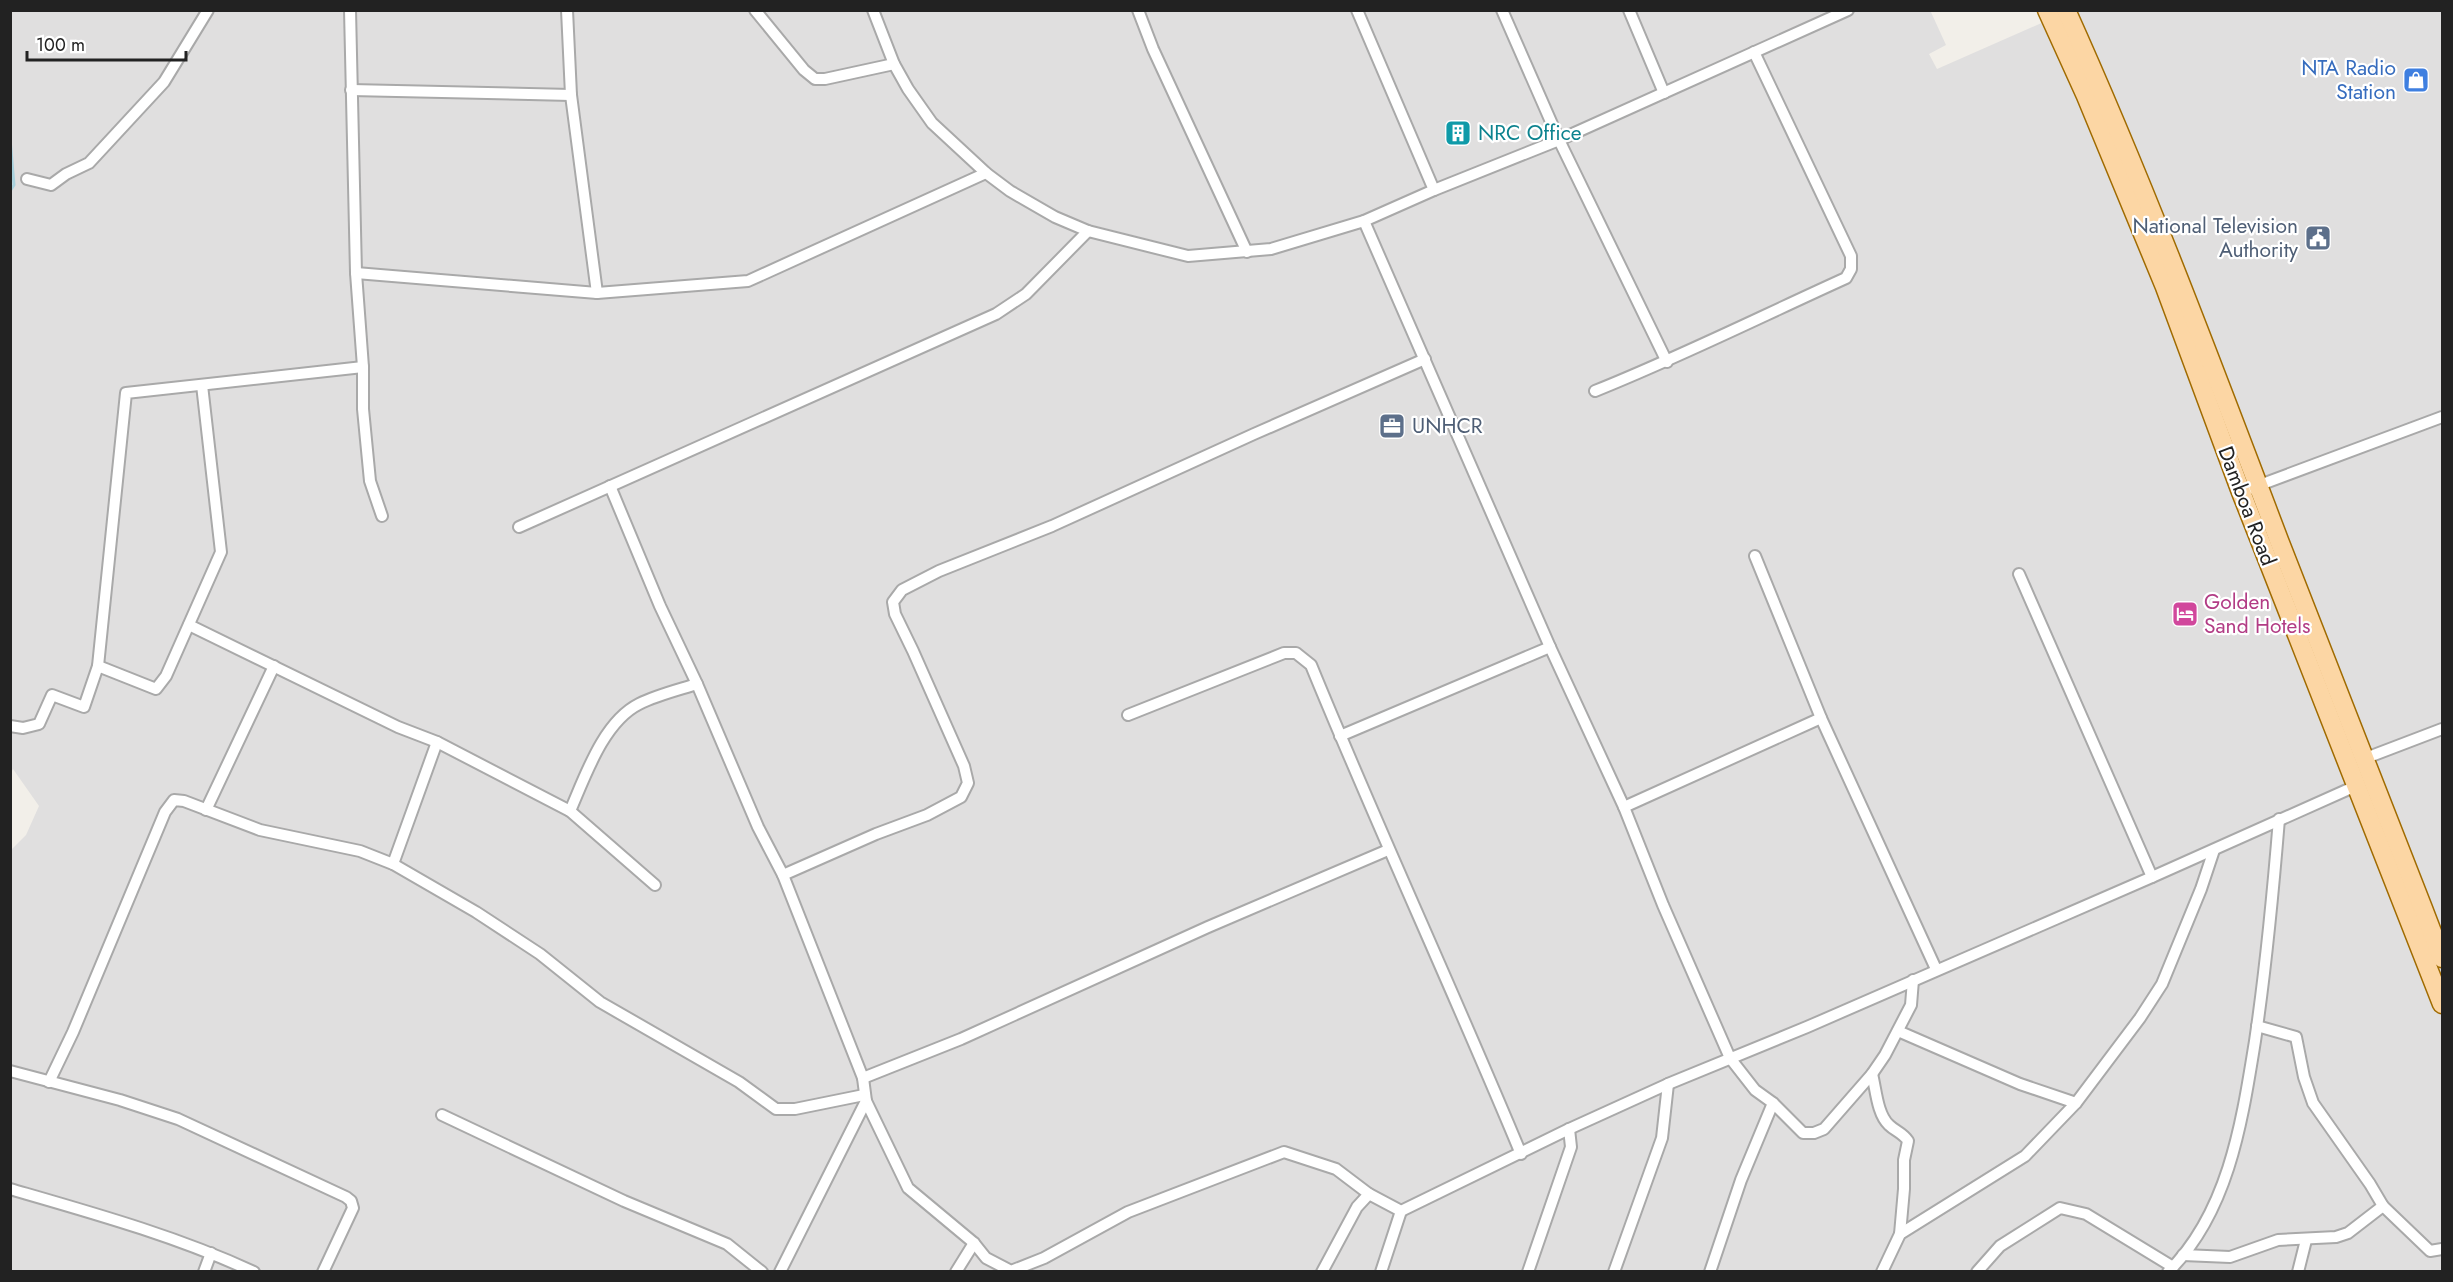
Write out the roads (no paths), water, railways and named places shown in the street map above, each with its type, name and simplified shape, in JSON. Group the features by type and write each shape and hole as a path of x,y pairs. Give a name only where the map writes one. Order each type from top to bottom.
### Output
{"main road":[{"name":"Damboa Road","path":"2047,10 2090,106 2366,758 2442,958"},
{"name":"Damboa Road","path":"2066,10 2100,86 2179,278 2250,488 2358,785 2442,1004"}],"street":[{"path":"27,179 51,185 66,174 89,163 164,82 208,10"},
{"path":"350,10 356,273 363,367 363,409 370,481 381,516"},
{"path":"567,10 571,95 597,293"},
{"path":"755,10 814,79 825,80 894,64"},
{"path":"873,10 894,64 908,90 932,123 986,173 1010,191 1054,217 1088,231 1188,256 1271,249 1364,221 1559,140 1848,10"},
{"path":"1138,10 1153,49 1247,252"},
{"path":"1358,10 1434,190"},
{"path":"1502,10 1559,140 1667,362"},
{"path":"1629,10 1664,93"},
{"path":"1595,391 1667,362 1846,278 1851,269 1851,256 1754,52"},
{"path":"351,90 571,95"},
{"path":"356,273 597,293 748,281 986,173"},
{"path":"1364,221 1550,647 1624,807 1663,905 1730,1058 1755,1090 1773,1103 1803,1133 1814,1133 1824,1129 1872,1074 1898,1031 1911,1005 1913,980"},
{"path":"519,527 996,315 1026,294 1088,231"},
{"path":"783,875 876,834 927,815 961,796 968,783 964,766 895,614 893,602 902,590 939,571 1052,526 1425,359"},
{"path":"10,726 24,728 39,724 52,695 84,707 98,666 126,393 363,367"},
{"path":"98,666 156,689 166,676 221,552 201,385"},
{"path":"2250,488 2442,417"},
{"path":"610,486 660,606 697,684 758,826 783,875 863,1078 865,1098 908,1188 974,1243 986,1258 1011,1271 1044,1258 1128,1212 1284,1152 1336,1169 1369,1194 1401,1211"},
{"path":"1755,556 1821,718 1936,969"},
{"path":"2019,574 2152,877"},
{"path":"189,626 398,727 437,742 570,812 655,885"},
{"path":"1340,736 1550,647"},
{"path":"1128,715 1284,652 1296,652 1311,665 1388,850 1455,995 1521,1154"},
{"path":"206,810 274,666"},
{"path":"570,812 596,752 617,722 638,704 697,684"},
{"path":"1624,807 1821,718"},
{"path":"2366,758 2442,729"},
{"path":"393,864 437,742"},
{"path":"1381,1272 1401,1211 1569,1129 1668,1084 2152,877 2358,785"},
{"path":"49,1082 73,1032 165,812 174,800 184,801 260,830 360,851 393,864 476,912 531,948 600,1002 739,1083 776,1109 795,1109 865,1098"},
{"path":"1977,1272 2000,1246 2060,1208 2086,1214 2170,1269 2183,1255 2212,1208 2229,1164 2242,1113 2263,992 2279,819"},
{"path":"863,1078 961,1039 1208,927 1388,850"},
{"path":"1900,1234 2025,1155 2076,1103 2140,1018 2162,984 2201,889 2214,850"},
{"path":"2257,1026 2296,1037 2304,1077 2313,1103 2383,1206 2430,1251 2442,1249"},
{"path":"1898,1031 2020,1084 2076,1103"},
{"path":"10,1071 120,1100 178,1119 351,1201 353,1208 323,1272"},
{"path":"1872,1074 1883,1117 1908,1141 1904,1160 1900,1234 1882,1272"},
{"path":"1614,1272 1662,1138 1668,1084"},
{"path":"780,1272 865,1098"},
{"path":"1710,1272 1740,1180 1773,1103"},
{"path":"442,1115 624,1201 727,1244 762,1272"},
{"path":"1528,1272 1571,1146 1569,1129"},
{"path":"10,1189 131,1225 211,1253 254,1272"},
{"path":"1322,1272 1358,1207 1369,1194"},
{"path":"2183,1255 2230,1257 2278,1240 2336,1237 2348,1233 2383,1206"},
{"path":"2298,1272 2306,1240"},
{"path":"956,1272 974,1243"},
{"path":"204,1272 211,1253"}],"waterway":[{"path":"10,139 14,185 10,191"}],"place":[{"name":"NTA Radio Station","path":"2416,80"},
{"name":"NRC Office","path":"1458,133"},
{"name":"National Television Authority","path":"2318,238"},
{"name":"UNHCR","path":"1392,426"},
{"name":"Golden Sand Hotels","path":"2185,614"}]}
